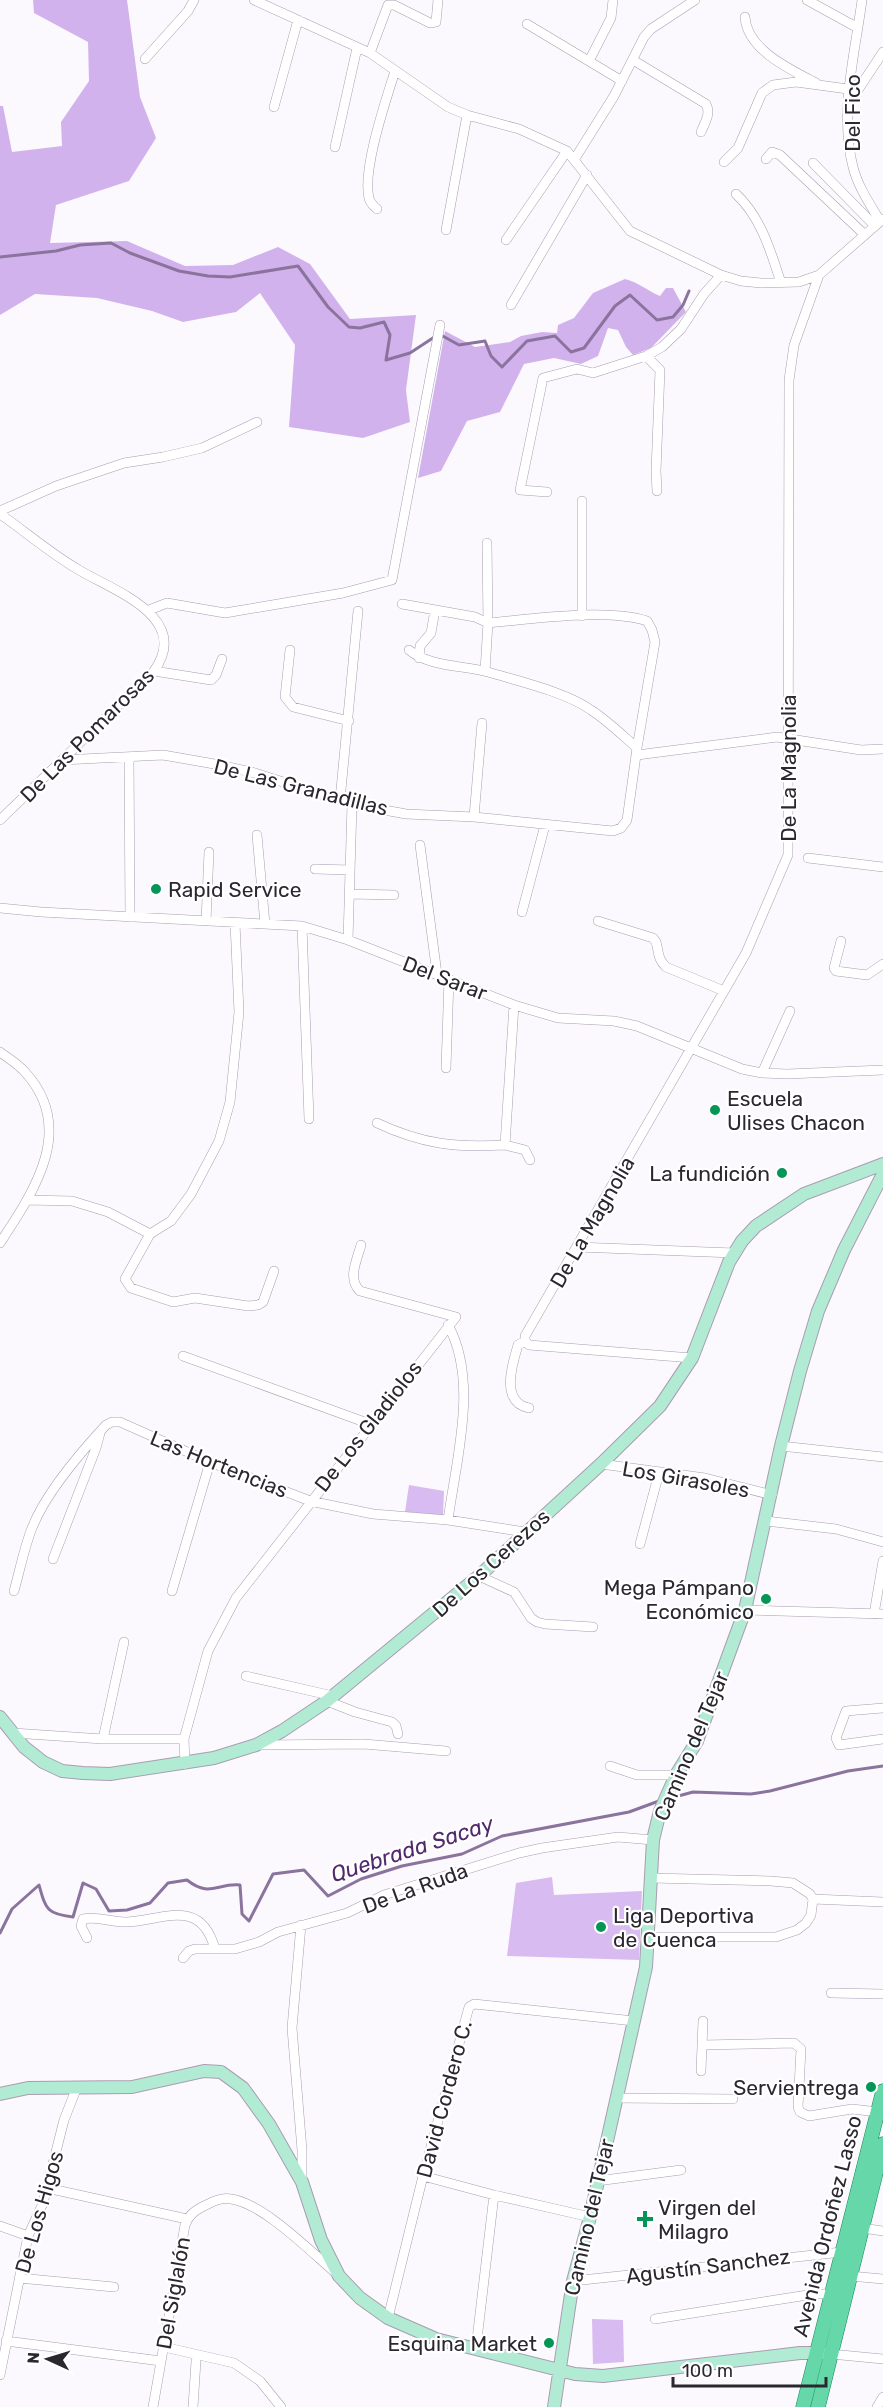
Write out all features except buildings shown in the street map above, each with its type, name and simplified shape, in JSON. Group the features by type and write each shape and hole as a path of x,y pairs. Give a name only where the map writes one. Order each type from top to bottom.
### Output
{"main road":[{"name":"Avenida Ordoñez Lasso","path":"818,2407 832,2294 883,2091"},
{"name":"Avenida Ordoñez Lasso","path":"803,2407 850,2276 883,2144"}],"street":[{"path":"144,59 188,11 194,0"},
{"path":"254,0 370,53 440,102 467,115 519,129 567,151 630,231 721,275 751,282 799,282 819,275 879,222 813,163"},
{"path":"370,53 388,5 394,5 423,22 430,23 436,22 438,0"},
{"path":"589,61 611,18 613,0"},
{"path":"574,160 622,81 641,42 651,29 695,0"},
{"path":"807,0 858,28"},
{"name":"Del Fico","path":"862,0 848,89 848,105 853,167 863,193 879,222"},
{"path":"745,17 748,32 763,49 795,71 821,85"},
{"path":"274,107 298,20"},
{"path":"527,24 622,81"},
{"path":"335,147 357,48"},
{"path":"848,105 883,52"},
{"path":"633,60 705,104 709,110 701,132"},
{"path":"376,209 370,201 369,175 395,71"},
{"path":"724,162 738,148 762,93 773,86 796,82 848,89"},
{"path":"446,230 467,115"},
{"path":"506,240 567,151"},
{"path":"766,159 772,152 780,154 865,235"},
{"path":"511,305 587,175"},
{"path":"736,194 747,204 756,220 771,251 781,283"},
{"path":"547,492 520,490 543,378 577,369 593,373 646,356 662,347 681,329 704,294 721,275"},
{"name":"De La Magnolia","path":"529,1408 518,1403 510,1391 518,1345 525,1341 525,1336 746,953 788,855 789,380 794,345 819,275"},
{"path":"257,422 202,448 163,458 124,463 56,486 0,512 78,570 149,610 167,603 225,613 343,593 392,580 440,325"},
{"path":"646,356 660,370 657,491"},
{"path":"582,501 582,616"},
{"path":"485,671 488,623 487,543"},
{"path":"402,604 476,617 488,623 582,616 636,617 647,621 655,642 637,752"},
{"name":"De Las Pomarosas","path":"0,820 154,671 163,657 163,640 158,624 149,610"},
{"path":"340,800 358,610"},
{"path":"419,658 420,646 430,637 435,610"},
{"path":"290,650 285,697 287,702 293,707 349,721"},
{"path":"409,650 419,658 485,671 574,700 591,709 637,752 762,737 789,738 861,750 883,749"},
{"path":"154,671 211,680 216,675 222,659"},
{"path":"474,817 482,723"},
{"name":"De Las Granadillas","path":"62,760 163,755 255,773 352,804 406,813 474,817 613,831 621,828 627,820 637,752"},
{"path":"129,757 130,917"},
{"path":"348,940 352,804"},
{"path":"522,912 545,825"},
{"path":"257,835 266,924"},
{"path":"420,845 437,974"},
{"path":"206,921 209,852"},
{"path":"808,858 883,867"},
{"path":"315,869 350,870"},
{"path":"350,894 394,895"},
{"name":"Del Sarar","path":"0,908 302,926 348,940 514,1005 558,1018 625,1023 742,1069 762,1073 883,1070"},
{"path":"598,921 653,938 660,962 666,967 724,991"},
{"path":"235,923 239,1012 232,1085 219,1141 191,1194 171,1221 150,1234 125,1279 131,1288 173,1302 195,1298 258,1305 263,1302 274,1271"},
{"path":"302,926 309,1119"},
{"path":"841,941 834,968 836,971 867,975 883,964"},
{"path":"446,1068 449,979"},
{"path":"505,1145 514,1005"},
{"path":"762,1073 790,1011"},
{"path":"0,1052 25,1072 45,1102 50,1119 50,1140 40,1173 28,1200 0,1243"},
{"path":"377,1123 405,1136 437,1144 465,1147 505,1145 525,1150 530,1160"},
{"name":"De Los Cerezos","path":"0,1717 24,1747 43,1762 62,1771 110,1774 185,1764 256,1745 282,1731 330,1698 479,1576 601,1464 660,1406 692,1359 734,1253 756,1226 787,1204 824,1186 883,1164"},
{"name":"Camino del Tejar","path":"554,2407 573,2281 590,2217 646,1966 653,1840 660,1811 674,1779 697,1741 745,1610 781,1446 818,1311 844,1250 883,1173"},
{"path":"28,1200 72,1201 108,1212 150,1234"},
{"name":"De Los Gladiolos","path":"185,1764 184,1739 208,1651 236,1598 456,1317 360,1291 353,1282 353,1271 361,1245"},
{"path":"577,1247 734,1253"},
{"path":"448,1325 459,1349 464,1377 462,1418 448,1520"},
{"path":"525,1341 529,1345 692,1359"},
{"path":"183,1356 370,1424"},
{"name":"Las Hortencias","path":"100,1431 112,1422 120,1422 210,1462 310,1501 373,1514 448,1520 525,1532"},
{"path":"53,1559 96,1448 100,1431"},
{"path":"14,1591 32,1527 73,1461 100,1431"},
{"path":"781,1446 883,1457"},
{"path":"172,1591 210,1462"},
{"name":"Los Girasoles","path":"601,1464 705,1478 772,1495"},
{"path":"640,1544 659,1473"},
{"path":"766,1521 836,1529 883,1542"},
{"path":"745,1610 878,1614 883,1561"},
{"path":"479,1576 514,1592 531,1618 537,1622 593,1627"},
{"path":"103,1739 124,1642"},
{"path":"246,1676 330,1698 355,1712 392,1722 398,1734"},
{"path":"883,1708 846,1711 836,1738 838,1745 883,1739"},
{"path":"13,1733 103,1739 184,1739"},
{"path":"256,1745 364,1744 446,1751"},
{"path":"610,1766 637,1775 674,1779"},
{"name":"De La Ruda","path":"183,1958 189,1951 195,1949 235,1949 301,1925 347,1913 400,1890 488,1862 542,1848 618,1837 653,1840"},
{"path":"647,1937 776,1937 797,1930 806,1923 811,1915 813,1899 810,1894 793,1883 651,1878"},
{"path":"813,1899 883,1902"},
{"path":"87,1938 81,1926 83,1919 103,1918 122,1923 139,1922 176,1914 192,1919 203,1926 212,1937 215,1949"},
{"path":"301,1925 292,2028 302,2150 302,2182"},
{"path":"831,1993 883,1994"},
{"name":"David Cordero C.","path":"388,2318 466,2014 471,2006 474,2004 634,2021"},
{"path":"701,2071 703,2020"},
{"path":"702,2045 794,2043 801,2049 798,2107 800,2112 809,2116 852,2109 878,2112"},
{"path":"0,2094 28,2088 132,2086 204,2070 221,2072 243,2088 269,2124 302,2182 321,2240 339,2276 360,2298 388,2318 436,2339 575,2374 621,2375 824,2353 883,2359"},
{"name":"De Los Higos","path":"0,2370 28,2236 43,2203 64,2120 76,2086"},
{"path":"616,2098 733,2099"},
{"path":"597,2181 681,2170"},
{"path":"423,2176 590,2217"},
{"path":"47,2188 187,2219"},
{"path":"476,2348 494,2195"},
{"name":"Del Siglalón","path":"153,2407 187,2219 196,2210 222,2199 243,2202 266,2215 339,2276"},
{"path":"0,2226 28,2236"},
{"path":"862,2228 883,2231"},
{"name":"Agustín Sanchez","path":"573,2281 842,2252"},
{"path":"850,2276 883,2279"},
{"path":"19,2278 114,2287"},
{"path":"655,2319 814,2294 832,2294"},
{"path":"6,2341 161,2361"},
{"path":"164,2347 234,2363 260,2381 281,2407"},
{"path":"193,2407 196,2361"},
{"path":"877,2407 883,2397"}],"shaded area":[{"path":"33,0 127,0 140,97 156,138 129,181 56,205 50,243 127,241 185,266 233,265 278,247 310,264 350,319 416,315 406,390 410,422 363,438 289,427 295,345 260,293 236,312 183,322 152,311 97,298 35,294 0,315 0,106 3,106 12,152 62,146 61,122 89,81 88,42 34,13"},
{"path":"625,279 660,296 666,288 673,288 686,312 651,348 633,355 626,347 618,330 608,328 598,356 581,364 554,358 524,364 500,412 467,421 441,471 418,478 445,331 475,347 510,342 521,336 542,332 557,333 558,325 574,318 593,293"},
{"path":"409,1485 444,1491 443,1515 405,1512"},
{"path":"552,1877 554,1895 642,1891 639,1960 507,1956 516,1883"},
{"path":"592,2319 623,2320 624,2362 593,2364"}],"waterway":[{"path":"0,257 56,251 80,245 111,243 130,253 179,271 208,276 230,277 298,266 328,307 349,327 360,328 384,322 390,335 386,360 410,353 439,334 459,345 485,341 491,356 502,367 527,341 555,336 571,352 584,348 615,306 630,295 657,320 673,317 683,305 689,291"},
{"name":"Quebrada Sacay","path":"671,1798 693,1792 751,1794 848,1771 883,1766"},
{"name":"Quebrada Sacay","path":"0,1933 12,1909 39,1885 49,1909 58,1914 73,1917 83,1883 96,1889 109,1911 127,1910 150,1903 168,1883 187,1880 208,1889 240,1885 242,1914 249,1921 273,1874 304,1870 328,1896 361,1879 402,1866 462,1854 502,1836 629,1812 659,1801"}],"place":[{"name":"Rapid Service","path":"156,889"},
{"name":"Escuela Ulises Chacon","path":"715,1110"},
{"name":"La fundición","path":"782,1173"},
{"name":"Mega Pámpano Económico","path":"766,1599"},
{"name":"Liga Deportiva de Cuenca","path":"601,1927"},
{"name":"Servientrega","path":"871,2087"},
{"name":"Virgen del Milagro","path":"645,2219"},
{"name":"Esquina Market","path":"549,2343"}]}
